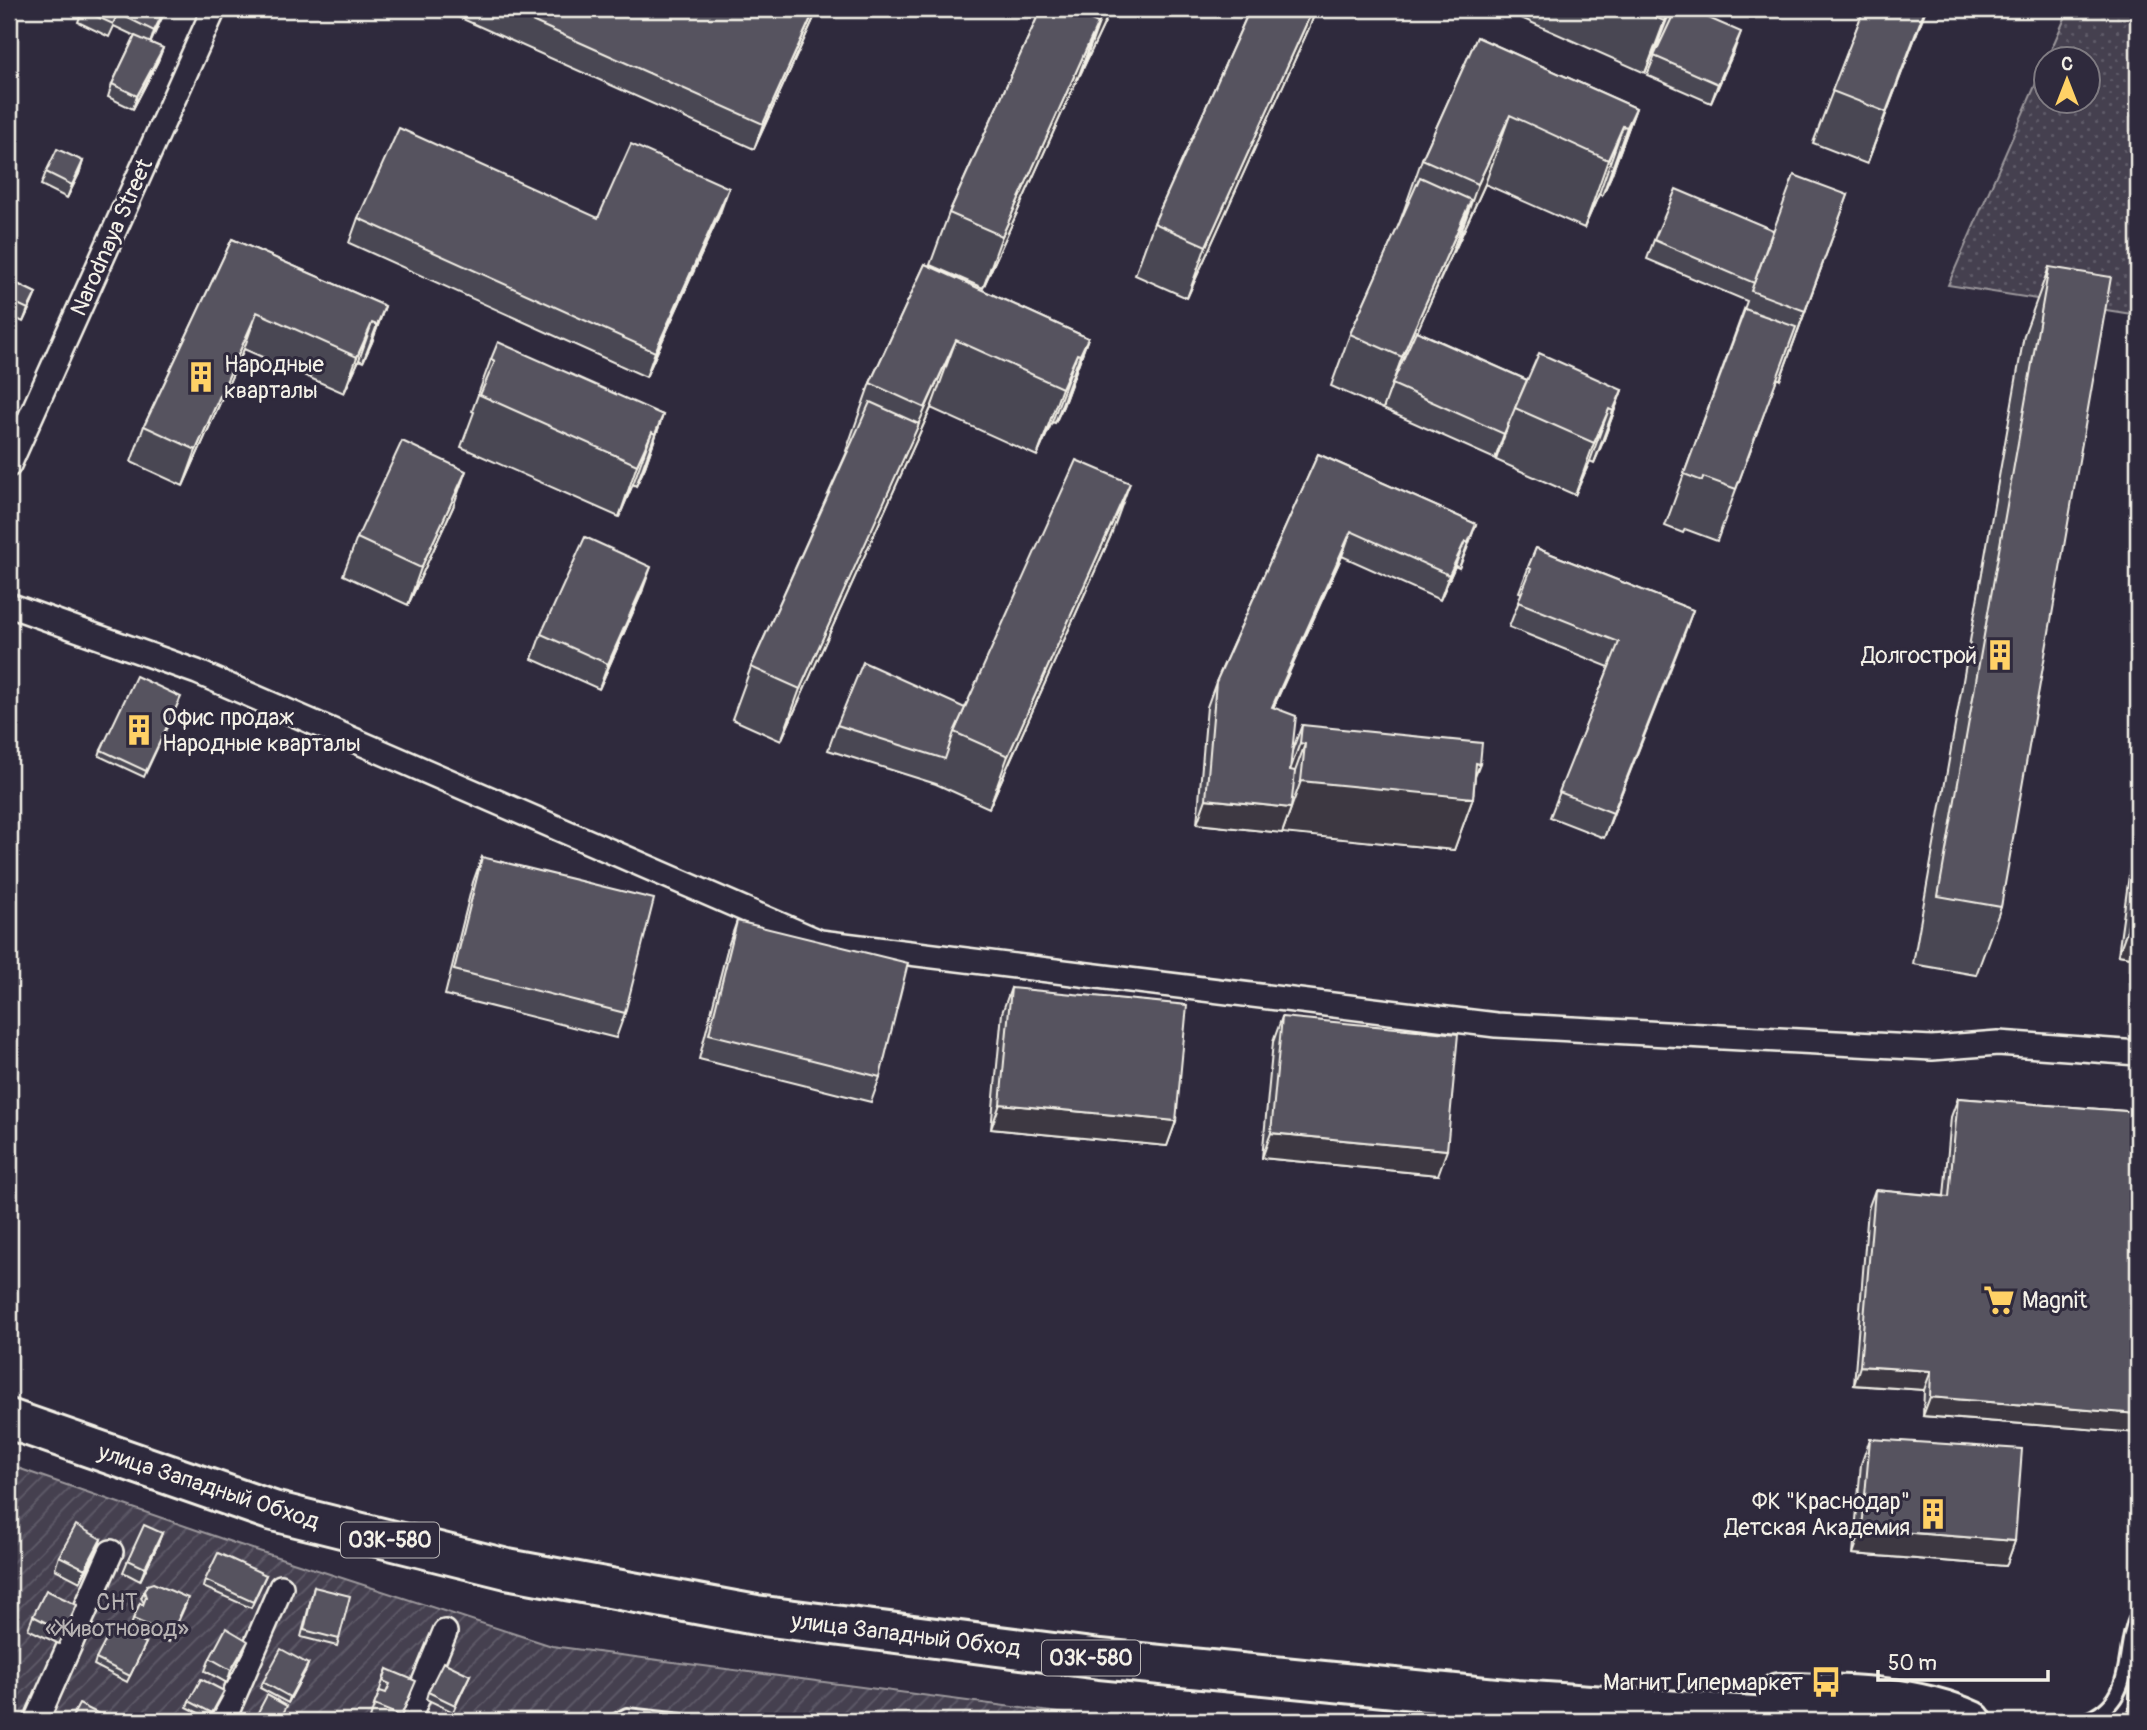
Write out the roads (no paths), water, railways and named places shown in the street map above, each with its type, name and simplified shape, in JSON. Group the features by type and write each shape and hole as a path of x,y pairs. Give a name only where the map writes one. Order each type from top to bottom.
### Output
{"highway":[{"name":"улица Западный Обход","path":"9,1419 273,1511 507,1569 756,1615 1100,1659 1502,1699 1827,1721"},
{"name":"улица Западный Обход","path":"9,1443 316,1546 505,1586 755,1631 1100,1673 1403,1706 1580,1721"},
{"path":"1629,1708 1645,1703 1720,1695 1824,1694 1860,1696 1933,1707 1972,1721"}],"street":[{"name":"Narodnaya Street","path":"9,465 214,9"},
{"path":"9,605 197,672 820,942 1496,1025 1932,1048 1998,1043 2138,1053"},
{"path":"36,1721 111,1552"},
{"path":"223,1721 281,1587"},
{"path":"408,1721 445,1632"}],"lane":[{"path":"2084,1721 2103,1711 2117,1693 2127,1669 2138,1614"},
{"path":"2136,1721 2138,1677"},
{"path":"617,1721 627,1715 682,1721"}],"place":[{"name":"Народные кварталы","path":"201,377"},
{"name":"Долгострой","path":"2000,655"},
{"name":"Офис продаж Народные кварталы","path":"139,730"},
{"name":"Magnit","path":"1999,1300"},
{"name":"ФК \"Краснодар\" Детская Академия","path":"1933,1514"},
{"name":"Магнит Гипермаркет","path":"1826,1682"}],"park label":[{"name":"СНТ «Животновод»","path":"117,1615"}]}
